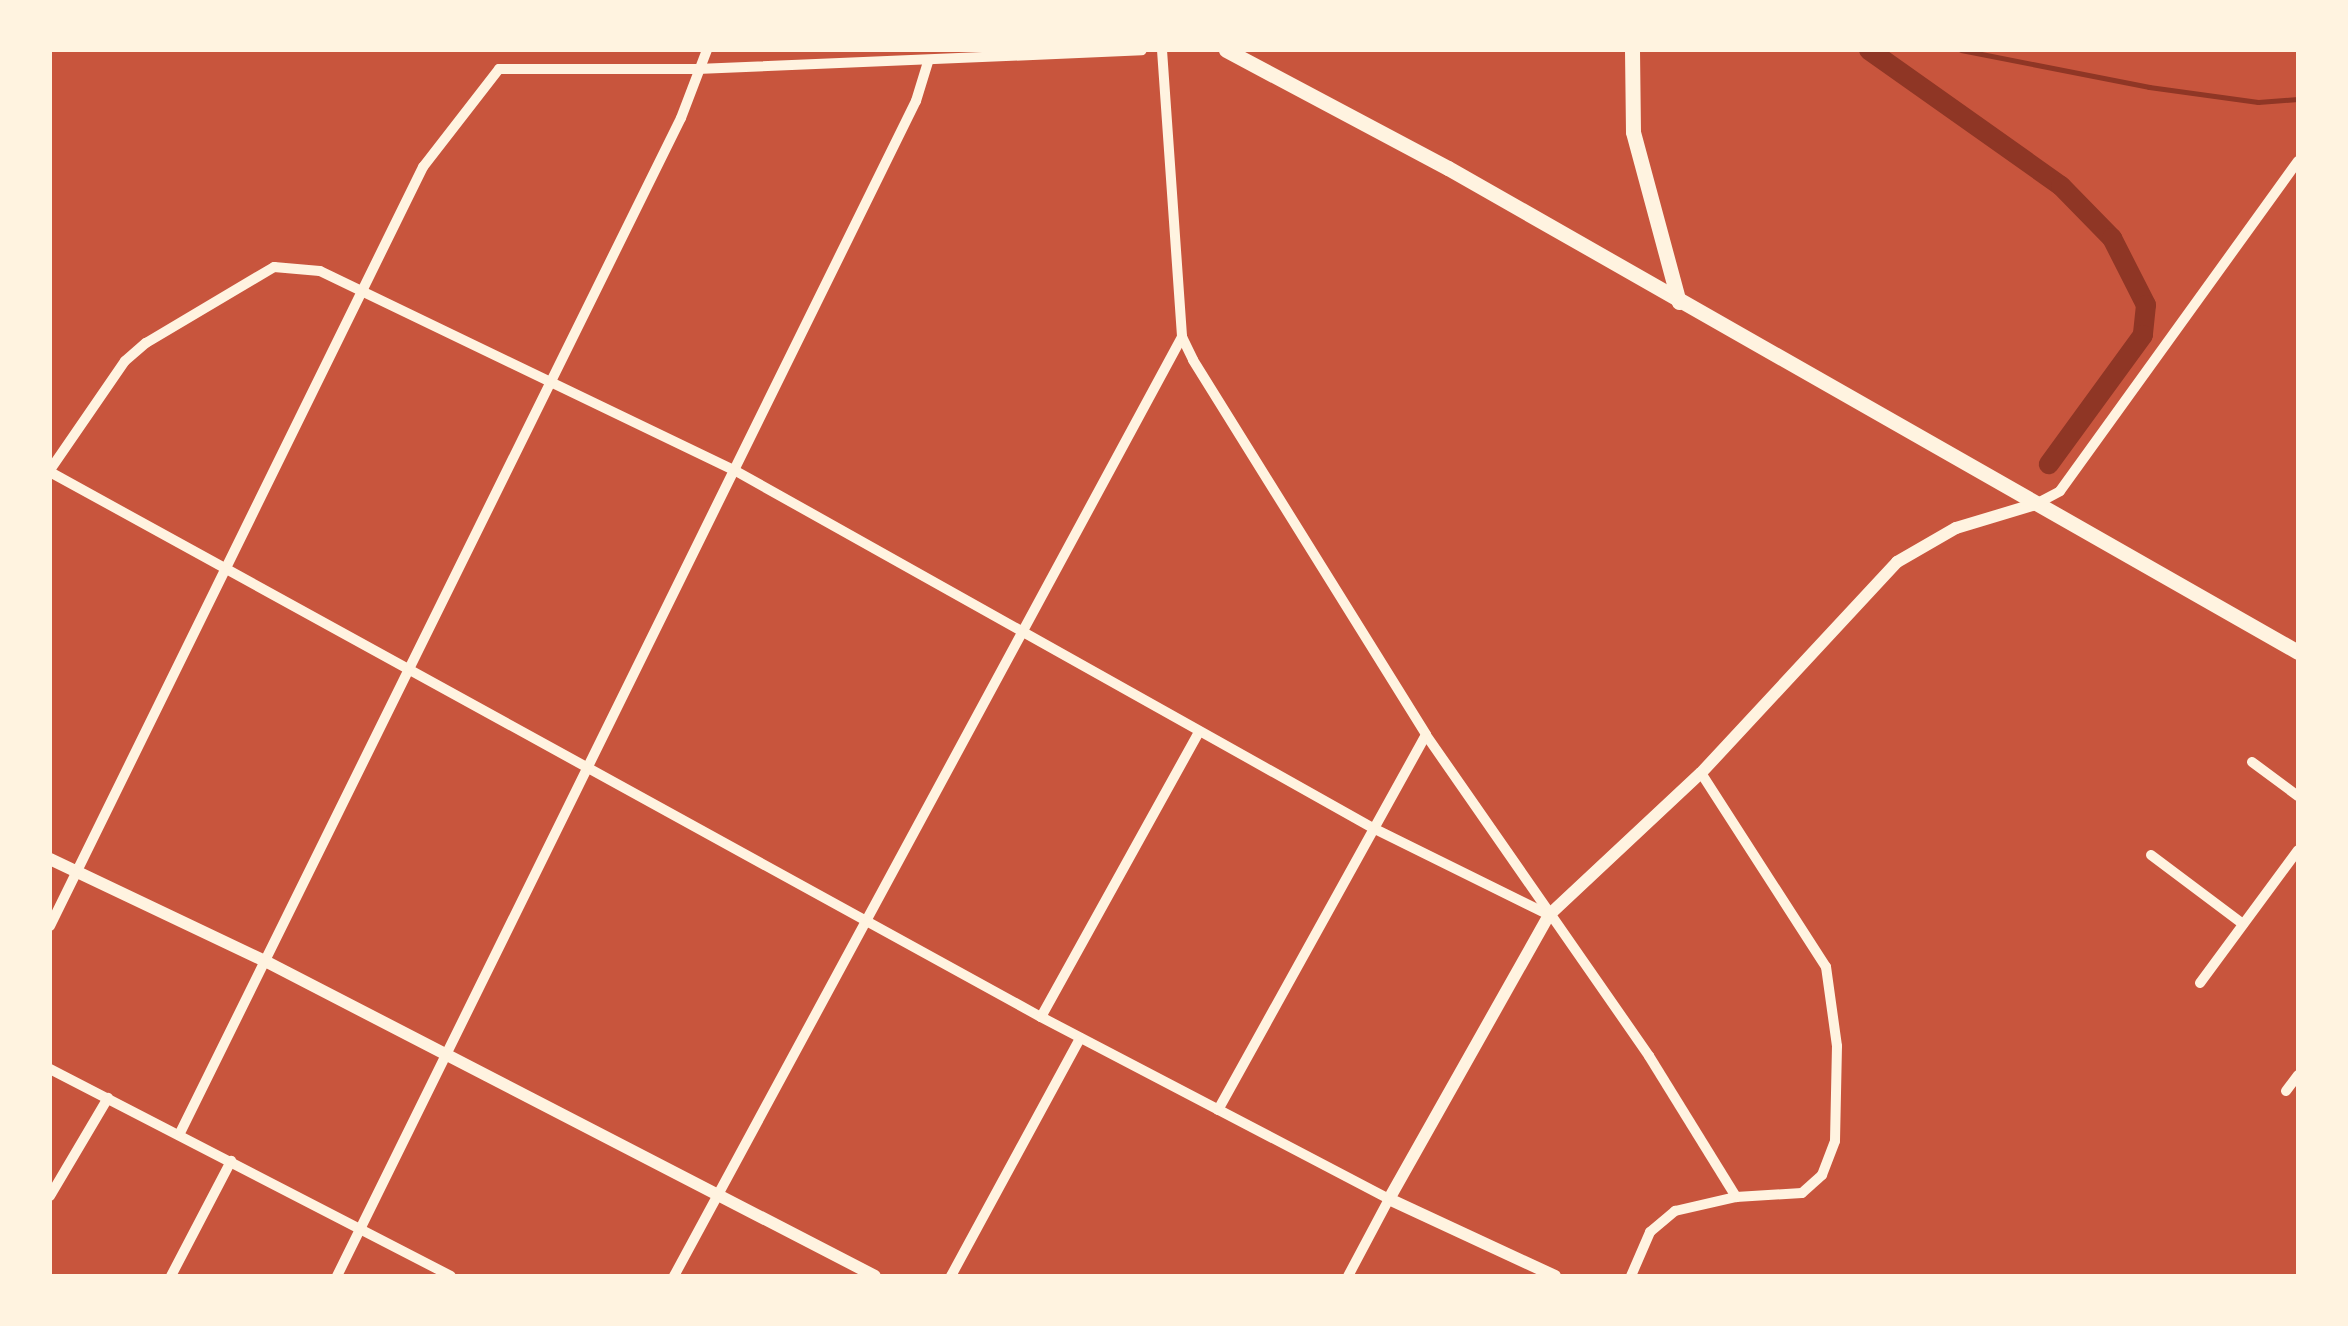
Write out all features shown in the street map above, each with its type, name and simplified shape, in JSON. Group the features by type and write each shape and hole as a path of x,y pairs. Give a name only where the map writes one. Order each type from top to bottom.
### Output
{"main road":[{"path":"1226,50 1289,78 2298,652"},
{"path":"1632,50 1634,132 1678,302"}],"street":[{"path":"179,1134 682,118 696,69 707,50"},
{"path":"50,926 222,566 424,167 498,69 696,69 1142,50"},
{"path":"1162,50 1182,337 1426,735 1723,1167 1736,1196"},
{"path":"337,1276 450,1056 916,100 928,62"},
{"path":"1348,1276 1548,915 1701,773 1897,562 1956,528 2036,504 2060,491 2298,161"},
{"path":"1548,915 1373,828 1026,630 734,470 552,380 297,264 240,285 125,361 50,471 1080,1038 1389,1199 1555,1276"},
{"path":"674,1276 1182,337"},
{"path":"1041,1017 1199,732"},
{"path":"1218,1110 1426,735"},
{"path":"2252,762 2298,796"},
{"path":"1631,1276 1650,1232 1675,1211 1736,1196 1802,1193 1822,1175 1840,1102 1835,1008 1812,939 1701,773"},
{"path":"2200,983 2298,850"},
{"path":"2151,854 2244,924"},
{"path":"50,858 267,962 876,1276"},
{"path":"951,1276 1080,1038"},
{"path":"50,1068 450,1276"},
{"path":"2286,1091 2298,1075"},
{"path":"50,1196 108,1098"},
{"path":"171,1276 232,1161"}],"waterway":[{"path":"1869,50 2061,186 2112,238 2146,305 2143,335 2049,464"},
{"path":"1961,50 2149,87 2258,102 2298,99"}]}
